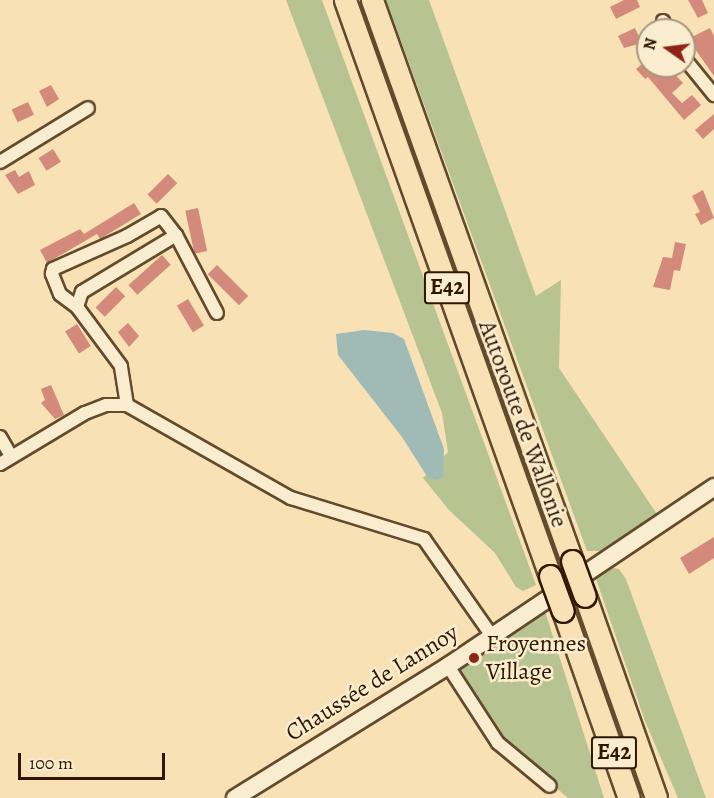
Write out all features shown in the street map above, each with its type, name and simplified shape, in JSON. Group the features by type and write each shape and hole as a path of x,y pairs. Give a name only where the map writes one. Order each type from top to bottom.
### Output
{"highway":[{"name":"Autoroute de Wallonie","path":"345,0 629,798"},
{"name":"Autoroute de Wallonie","path":"372,0 656,798"}],"main road":[{"name":"Chaussée de Lannoy","path":"235,798 448,666 714,487"}],"street":[{"path":"696,72 714,94"},
{"path":"0,162 88,108"},
{"path":"127,405 121,366 76,307 60,294 52,274 53,269 127,236 161,216 176,235 217,313"},
{"path":"76,307 82,292 176,235"},
{"path":"0,464 95,408 127,405 291,498 424,539 492,636"},
{"path":"0,437 11,456"},
{"path":"448,666 498,743 550,786"}],"green space":[{"path":"286,0 322,0 536,585 523,591 516,587 495,553 449,510 423,478 448,452 442,413"},
{"path":"386,0 429,0 536,296 561,280 559,368 657,514 604,551 587,551"},
{"path":"607,567 619,569 626,579 706,798 678,798 645,721 595,576"},
{"path":"545,611 604,798 568,798 501,740 462,684 459,669"}],"water":[{"path":"364,330 393,333 404,339 444,449 443,477 437,480 428,478 402,437 338,355 336,334"}],"building":[{"path":"624,0 637,0 640,7 616,19 610,7"},
{"path":"688,0 702,0 708,13 698,18"},
{"path":"635,28 636,45 624,48 618,36"},
{"path":"710,28 714,36 714,76 696,50 696,35"},
{"path":"649,78 678,78 683,83 672,93 682,103 692,95 701,105 684,120"},
{"path":"51,85 59,99 47,107 39,91"},
{"path":"28,102 34,115 18,122 12,110"},
{"path":"714,114 714,129 703,139 695,130"},
{"path":"53,149 61,162 47,171 39,158"},
{"path":"15,170 19,177 29,171 35,185 18,194 5,175"},
{"path":"168,174 177,183 157,204 147,195"},
{"path":"703,190 714,218 701,225 695,214 700,212 692,196"},
{"path":"134,203 141,214 100,239 97,234 47,263 40,250 80,229 84,234"},
{"path":"198,208 207,251 194,254 185,211"},
{"path":"675,242 686,244 680,271 674,270 670,290 653,287 663,257 672,258"},
{"path":"162,255 171,265 137,295 129,285"},
{"path":"217,265 248,296 239,305 208,274"},
{"path":"116,287 125,296 105,317 95,308"},
{"path":"188,299 204,326 193,332 177,306"},
{"path":"128,323 139,336 129,347 118,332"},
{"path":"77,324 91,346 79,353 65,331"},
{"path":"51,385 64,415 55,419 41,403 45,400 41,389"},
{"path":"714,537 714,558 689,574 680,558"}],"place":[{"name":"Froyennes Village","path":"474,658"}]}
